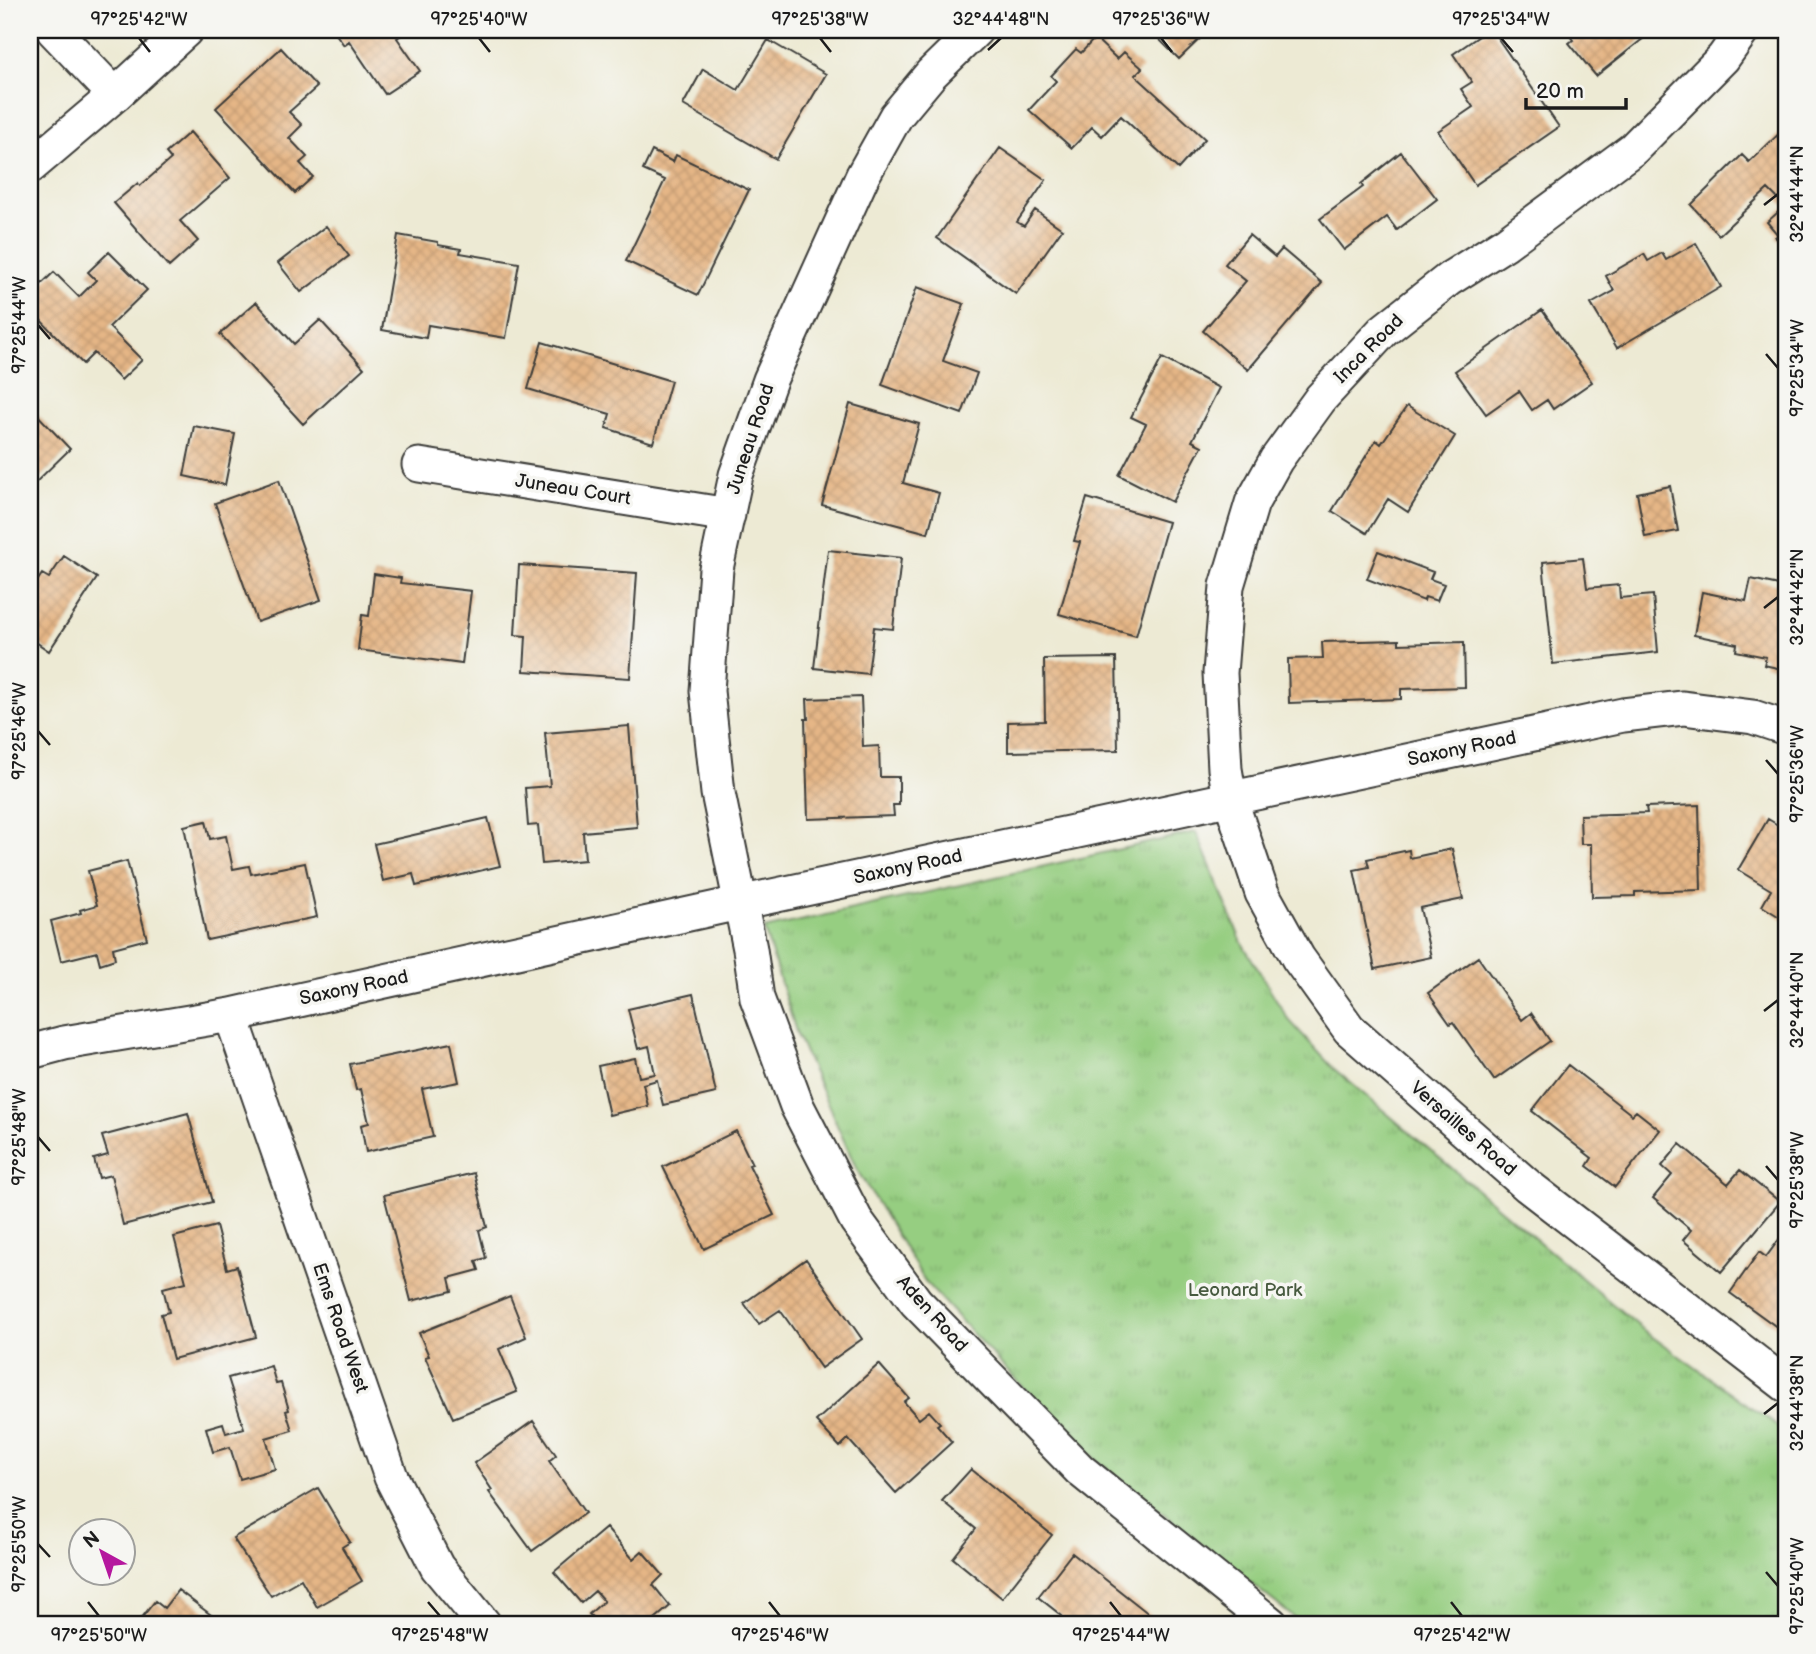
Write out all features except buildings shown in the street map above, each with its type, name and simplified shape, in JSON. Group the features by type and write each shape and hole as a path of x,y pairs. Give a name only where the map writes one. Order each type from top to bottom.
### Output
{"street":[{"path":"53,30 115,95"},
{"path":"30,167 186,30"},
{"name":"Juneau Road","path":"739,903 718,793 707,691 716,569 736,475 770,380 863,175 896,116 931,74 976,30"},
{"name":"Inca Road","path":"1230,798 1225,769 1220,673 1227,586 1252,503 1276,460 1321,398 1383,331 1449,279 1506,243 1633,149 1723,58 1742,30"},
{"name":"Juneau Court","path":"419,465 728,515"},
{"name":"Saxony Road","path":"30,1052 64,1043 231,1015 739,903 1623,715 1683,708 1753,717 1786,728"},
{"name":"Versailles Road","path":"1230,798 1262,894 1298,958 1349,1029 1528,1186 1786,1385"},
{"name":"Aden Road","path":"739,903 750,949 757,998 797,1106 856,1220 916,1302 1080,1471 1271,1624"},
{"name":"Ems Road West","path":"231,1015 391,1477 437,1567 472,1620"}],"green space":[{"name":"Leonard Park","path":"1196,832 1242,943 1288,1019 1333,1068 1647,1333 1786,1432 1786,1624 1302,1624 1094,1458 1010,1374 926,1283 857,1170 797,1035 764,929"}]}
